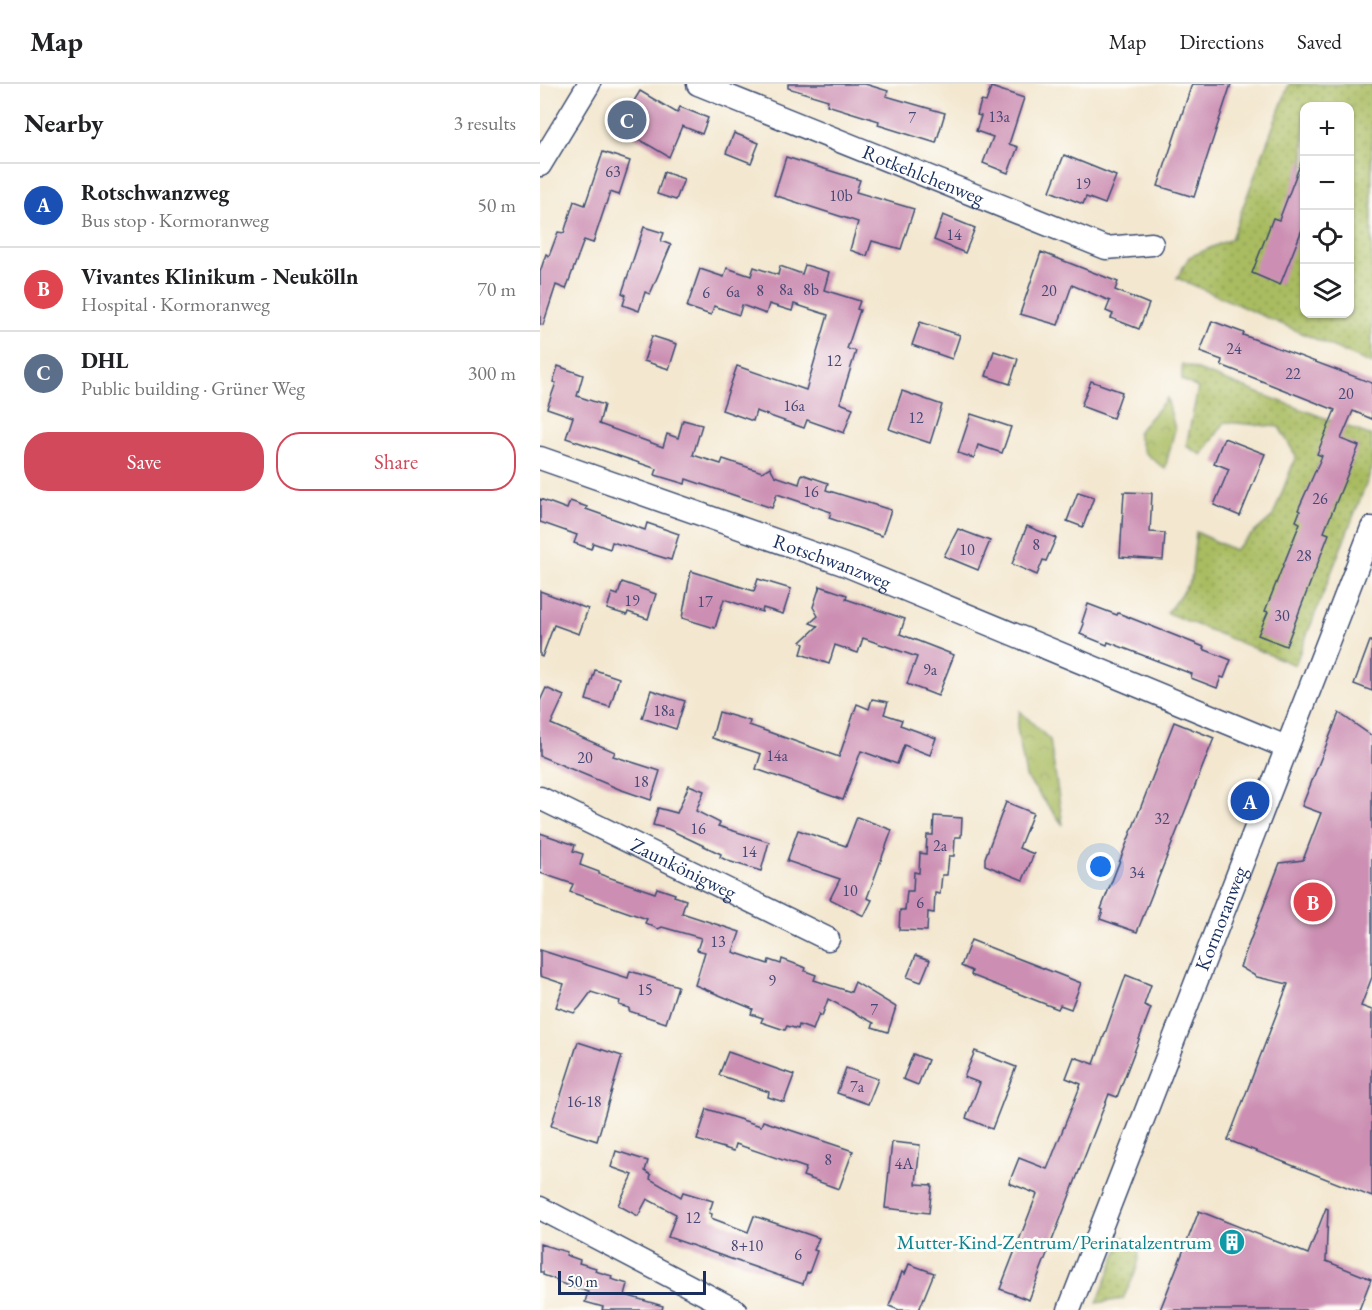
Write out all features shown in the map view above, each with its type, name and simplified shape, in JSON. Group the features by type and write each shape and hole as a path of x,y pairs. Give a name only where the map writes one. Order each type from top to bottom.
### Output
{"street":[{"path":"540,165 589,84"},
{"name":"Rotkehlchenweg","path":"698,84 1106,248 1152,244"},
{"name":"Rotschwanzweg","path":"540,458 846,565 1286,747"},
{"name":"Kormoranweg","path":"1069,1310 1372,528"},
{"name":"Zaunkönigweg","path":"540,798 828,939"},
{"path":"540,1208 735,1310"}],"green space":[{"path":"1289,84 1372,84 1372,364 1177,278 1189,257 1231,239"},
{"path":"1182,364 1372,436 1372,469 1295,665 1167,613 1191,580 1196,532 1234,550 1273,516 1296,456 1279,427 1225,422 1202,455 1186,446 1198,388 1182,380"},
{"path":"1167,398 1175,429 1165,469 1144,452 1137,433"},
{"path":"1020,711 1050,740 1063,825 1026,777 1017,728"},
{"path":"1123,1237 1137,1245 1139,1258 1135,1272 1123,1299 1097,1303"}],"building":[{"path":"788,84 865,84 888,91 886,96 945,113 936,143 878,125 879,121 827,105 828,100 788,88"},
{"path":"1192,84 1231,84 1194,197 1158,186"},
{"path":"991,87 1024,98 1009,144 1018,147 1008,173 983,163 993,137 976,131 981,116 977,115 981,101 986,102"},
{"path":"640,91 677,113 680,107 708,118 702,134 682,126 669,157 618,127"},
{"path":"734,133 759,143 751,163 726,153"},
{"path":"603,152 630,161 619,195 610,192 593,243 584,240 566,289 556,285 543,325 540,324 540,272 546,254 549,256 558,232 564,233 574,201 585,205"},
{"path":"1064,155 1116,176 1105,204 1086,197 1083,204 1050,191"},
{"path":"786,157 860,180 856,192 914,209 901,249 872,241 867,256 850,250 858,222 774,195"},
{"path":"1300,165 1300,235 1280,285 1252,273 1273,218 1279,220"},
{"path":"664,172 684,179 676,200 657,194"},
{"path":"943,215 975,228 965,253 934,240"},
{"path":"644,227 664,233 661,241 671,245 650,294 645,292 639,311 623,305 626,295 622,293"},
{"path":"1041,252 1118,282 1115,290 1149,304 1139,329 1111,318 1113,314 1106,311 1110,301 1072,285 1058,325 1020,314"},
{"path":"805,265 829,272 824,290 860,301 857,309 860,310 847,349 856,351 840,403 853,408 844,433 807,420 804,428 756,411 753,421 722,410 737,366 806,390 828,315 794,304 792,311 769,304 766,314 742,305 739,315 714,306 711,315 687,307 700,269 724,277 727,268 751,276 754,267 778,275 780,266 802,274"},
{"path":"1212,321 1244,333 1243,335 1372,383 1372,419 1353,411 1341,439 1359,446 1324,532 1329,534 1286,646 1258,635 1268,612 1265,611 1300,523 1296,521 1300,511 1298,510 1322,456 1317,454 1335,410 1221,365 1222,360 1200,352"},
{"path":"920,322 960,335 952,359 912,345"},
{"path":"652,336 677,344 669,369 644,361"},
{"path":"994,351 1018,359 1010,384 986,376"},
{"path":"558,366 583,375 577,396 604,405 599,424 663,447 667,434 678,438 683,420 702,425 693,455 721,464 723,459 762,472 770,467 775,476 799,484 802,474 828,483 826,490 891,510 882,536 829,518 831,512 777,494 772,508 686,479 685,484 655,475 657,469 566,438 573,417 547,408 556,383 553,382"},
{"path":"1091,381 1122,392 1113,418 1081,406"},
{"path":"902,391 942,405 930,443 889,429"},
{"path":"971,414 1011,427 1002,453 978,445 974,458 958,453"},
{"path":"1224,438 1265,454 1240,516 1214,505 1229,469 1214,463"},
{"path":"1078,492 1094,497 1083,527 1067,521"},
{"path":"1124,492 1152,493 1150,532 1165,533 1163,560 1120,557"},
{"path":"540,499 567,509 570,501 645,530 647,523 679,534 671,560 612,542 610,549 593,543 591,549 574,543 577,535 540,522"},
{"path":"1027,526 1056,538 1037,575 1012,564"},
{"path":"958,529 990,541 978,570 944,556"},
{"path":"691,571 754,591 758,579 791,589 783,614 763,608 762,612 724,599 715,628 682,618"},
{"path":"622,582 656,594 648,619 628,612 627,615 607,609 612,593 618,595"},
{"path":"820,586 847,595 846,599 905,619 900,634 954,655 938,696 907,684 917,657 863,638 858,653 835,645 829,664 801,654 804,644 801,642 818,626 810,623 818,616 813,607"},
{"path":"540,591 588,609 579,634 554,625 542,657 540,656"},
{"path":"1088,604 1117,615 1118,613 1231,660 1224,678 1221,677 1217,688 1191,678 1192,674 1108,642 1107,645 1080,634"},
{"path":"1370,641 1372,641 1372,691 1354,684"},
{"path":"595,670 619,678 610,707 586,700"},
{"path":"546,688 564,696 551,724 615,752 613,756 660,771 651,800 540,756 540,701"},
{"path":"651,690 685,701 676,729 642,718"},
{"path":"872,699 888,702 884,714 902,720 900,725 936,738 930,755 904,745 897,764 861,751 843,800 756,769 761,754 712,738 719,712 750,721 749,725 839,757 857,704 869,709"},
{"path":"1339,713 1372,736 1372,977 1361,1006 1372,1010 1372,1197 1228,1140 1288,984 1257,977 1240,967 1280,863 1303,860 1321,813 1302,806"},
{"path":"1174,722 1214,738 1137,932 1100,919 1103,910 1101,909"},
{"path":"689,785 704,791 696,811 720,823 718,826 769,842 761,871 728,861 720,857 721,854 668,829 653,825 658,808 677,813"},
{"path":"1006,802 1033,813 1019,848 1034,854 1023,880 985,865 985,858"},
{"path":"934,816 962,818 961,837 955,837 954,856 949,856 947,875 942,875 940,894 935,893 934,913 928,912 927,931 899,930 900,910 905,910 907,891 913,891 914,872 919,873 920,853 926,854 927,835 933,835"},
{"path":"857,817 892,830 867,898 872,900 864,916 830,899 840,879 787,861 798,830 846,846"},
{"path":"540,833 575,845 573,851 583,854 580,865 655,893 657,888 675,894 674,896 686,900 682,913 740,932 733,952 768,964 769,960 781,964 782,959 806,968 805,971 816,975 814,980 851,992 855,982 896,1007 888,1032 872,1027 874,1023 828,999 822,1016 819,1014 813,1030 799,1025 798,1029 787,1026 785,1030 761,1022 763,1018 751,1014 753,1009 695,985 705,952 697,950 701,938 662,927 658,929 645,923 647,919 570,892 573,884 540,873"},
{"path":"971,940 1081,983 1071,1009 1060,1005 1058,1009 971,975 972,971 961,966"},
{"path":"540,950 628,978 630,971 678,986 666,1023 629,1011 629,1008 619,1005 620,1001 591,992 574,1013 556,1007 564,984 540,976"},
{"path":"916,955 930,960 921,982 907,977"},
{"path":"1126,975 1151,985 1144,1005 1151,1008 1117,1097 1109,1094 1029,1300 1000,1289 1037,1194 1009,1183 1019,1158 1047,1169 1081,1084 1066,1078 1074,1057 1094,1064"},
{"path":"578,1042 622,1056 597,1141 551,1126"},
{"path":"975,1051 1016,1067 992,1129 966,1118 980,1083 964,1077"},
{"path":"728,1052 794,1075 784,1102 768,1097 769,1092 719,1075"},
{"path":"913,1054 928,1060 918,1085 903,1079"},
{"path":"846,1068 878,1079 868,1104 837,1093"},
{"path":"707,1109 761,1126 763,1121 853,1151 839,1189 803,1176 806,1168 736,1144 734,1151 697,1140"},
{"path":"892,1142 920,1145 916,1184 932,1185 929,1213 885,1208"},
{"path":"616,1151 648,1161 645,1171 651,1175 650,1179 681,1197 683,1192 713,1201 709,1213 712,1214 711,1218 748,1232 754,1216 819,1238 814,1250 817,1251 803,1284 668,1237 676,1214 647,1199 638,1216 618,1205 633,1175 611,1167"},
{"name":"Mutter-Kind-Zentrum/Perinatalzentrum","path":"1326,1208 1328,1209 1326,1261 1371,1279 1359,1310 1160,1310 1199,1211 1308,1254"},
{"path":"540,1244 567,1252 566,1255 580,1260 579,1263 612,1276 611,1279 628,1284 625,1295 663,1306 662,1310 602,1310 603,1307 585,1302 588,1292 557,1282 540,1272"},
{"path":"909,1264 934,1273 919,1310 899,1310 889,1306 902,1272 905,1274"}],"place":[{"name":"DHL","path":"627,120"},
{"name":"Rotschwanzweg","path":"1250,801"},
{"name":"Vivantes Klinikum - Neukölln","path":"1313,902"},
{"name":"Mutter-Kind-Zentrum/Perinatalzentrum","path":"1232,1242"}]}
